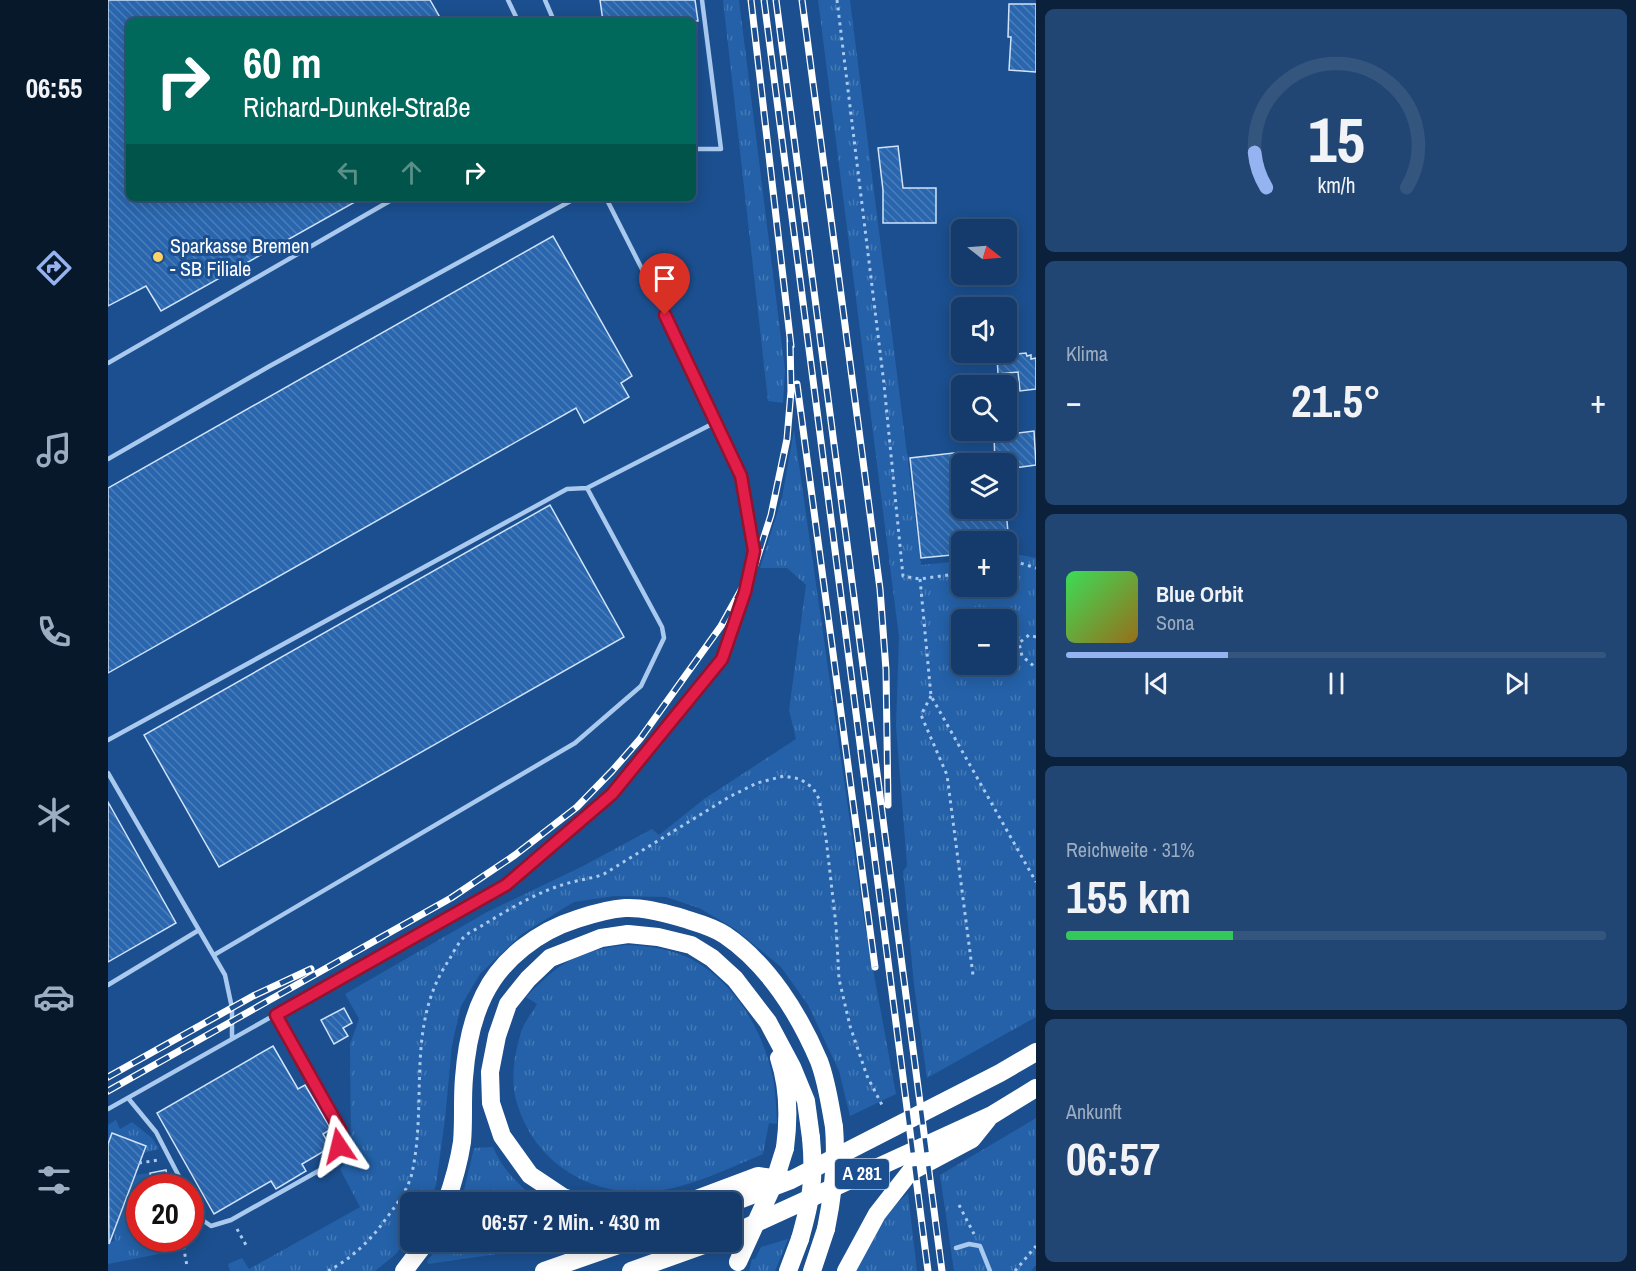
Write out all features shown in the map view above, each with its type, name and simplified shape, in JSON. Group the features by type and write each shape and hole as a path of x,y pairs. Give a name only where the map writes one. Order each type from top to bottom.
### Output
{"highway":[{"path":"450,1192 462,1141 464,1077 472,1029 484,994 506,963 529,943 560,924 626,908 663,912 698,923 724,935 750,956 789,1003 819,1062 829,1094 836,1153 835,1178 826,1229 812,1271"},
{"path":"556,1192 530,1175 502,1136 491,1103 490,1072 497,1036 508,1004 528,979 550,958 601,938 628,934 658,937 691,945 712,958 735,979 768,1023 792,1067 806,1101 814,1168 813,1187 800,1239 788,1271"},
{"path":"736,1267 774,1183 785,1148 788,1126 783,1070 768,1023"},
{"name":"A 281","path":"742,1198 791,1180 1000,1073 1036,1052"},
{"name":"A 281","path":"742,1229 992,1115 1036,1088"},
{"path":"846,1271 877,1214 910,1172 972,1139 992,1115"},
{"path":"715,1192 758,1176 791,1180"},
{"path":"404,1271 418,1252"},
{"path":"544,1271 598,1252"},
{"path":"631,1271 684,1252"}],"lane":[{"path":"508,0 517,18"},
{"path":"545,0 553,18"},
{"path":"696,149 721,149 702,0"},
{"path":"108,363 390,201"},
{"path":"108,459 268,367 571,201"},
{"path":"108,1109 506,885 612,794 722,659 745,592 754,551 741,476 685,354 608,201"},
{"path":"108,740 567,489 587,489 716,422"},
{"path":"214,955 575,743 641,686 664,638 662,627 587,489"},
{"path":"108,772 225,975 232,1008 232,1039"},
{"path":"108,985 199,930"},
{"path":"204,1221 211,1226 231,1220 336,1161 341,1131 276,1015"},
{"path":"128,1098 156,1132 178,1174"},
{"path":"956,1248 969,1244 980,1246 990,1271"}],"path":[{"path":"837,0 884,384 903,576 920,579 951,575"},
{"path":"1017,563 1036,568"},
{"path":"920,579 931,696 1036,882"},
{"path":"1036,637 1029,635 1019,643 1022,656 1036,668"},
{"path":"931,696 921,715 947,775 973,975"},
{"path":"784,776 800,779 813,788 819,799 832,892 839,979 850,1026 867,1076 882,1105"},
{"path":"959,1204 980,1246"},
{"path":"231,1220 246,1245"},
{"path":"1015,1271 1036,1246"},
{"path":"184,1252 187,1266"}],"green space":[{"path":"723,0 739,0 785,370 783,403 768,401"},
{"path":"818,0 850,0 921,565 951,562 951,597 1017,597 1017,555 1036,558 1036,1017 927,1078 914,985 903,871 907,866 896,726 899,637"},
{"path":"794,430 864,920 896,1094 850,1116 839,1071 808,1005 781,967 735,929 699,908 666,897 614,896 574,902 522,934 480,974 461,1006 452,1045 436,1185 433,1192 400,1192 400,1249 395,1255 375,1271 230,1271 228,1264 242,1258 249,1269 360,1207 340,1169 347,1161 351,1147 350,1044 359,1019 345,994 487,912 581,867 652,829 659,835 704,799 796,739 789,710 806,585 787,568 760,568 782,498"},
{"path":"644,946 677,953 708,970 734,995 763,1043 773,1078 777,1124 769,1123 763,1154 688,1184 657,1191 620,1191 580,1179 547,1155 534,1139 516,1100 513,1083 515,1057 521,1032 537,1004 526,997 560,966 582,954 610,947"},
{"path":"1036,1118 1036,1265 1031,1271 954,1271 940,1175"},
{"path":"116,1120 120,1129 132,1122 152,1138 159,1149 143,1153 146,1145 113,1133 108,1144 108,1125"},
{"path":"493,1147 502,1164 528,1192 464,1192 474,1148"},
{"path":"908,1193 917,1271 854,1271 884,1220"},
{"path":"126,1200 126,1252 169,1252 108,1264 108,1242 115,1241 114,1233"},
{"path":"788,1239 775,1271 749,1271 752,1259 755,1259 761,1247"},
{"path":"435,1252 512,1252 428,1264 427,1261"}],"building":[{"path":"108,0 430,0 440,18 126,18 126,201 357,201 161,311 146,286 108,306"},
{"path":"600,0 695,0 698,21 696,18 603,18"},
{"path":"1009,4 1036,4 1036,72 1009,70 1011,37 1008,37"},
{"path":"898,146 903,188 936,188 936,223 883,223 883,190 878,148"},
{"path":"553,236 632,376 621,383 629,397 584,423 576,408 108,673 108,488"},
{"path":"1026,353 1027,356 1031,355 1031,359 1036,358 1036,389 1020,391 1018,372 998,374 997,363 1017,363 1017,354"},
{"path":"1034,431 1036,465 1017,468 1017,453 995,453 994,441 1017,441 1017,433"},
{"path":"951,453 951,519 1007,519 1008,531 951,531 951,555 921,558 910,458"},
{"path":"550,505 624,637 219,867 144,735"},
{"path":"108,802 176,923 108,962"},
{"path":"344,1008 352,1023 343,1028 348,1036 334,1044 321,1020"},
{"path":"273,1046 298,1089 305,1085 331,1129 323,1134 331,1147 302,1164 306,1171 276,1189 271,1181 214,1214 204,1196 204,1174 191,1174 157,1113"},
{"path":"112,1133 146,1146 135,1174 126,1174 126,1199 109,1244 108,1144"},
{"path":"166,1170 167,1174 150,1174"}],"railway":[{"path":"751,0 791,346"},
{"path":"764,0 928,1271"},
{"path":"776,0 942,1271"},
{"path":"802,0 880,589 886,670 888,805"},
{"path":"108,1091 451,898 515,855 577,807 612,771 640,739 721,626 755,565 771,515 787,439 791,391 790,338"},
{"path":"797,384 875,967"},
{"path":"108,1077 253,996 311,969"}],"place":[{"name":"Sparkasse Bremen - SB Filiale","path":"158,257"}],"route":[{"path":"339,1146 341,1131 276,1015 506,885 612,794 722,659 745,592 754,551 741,476 665,315"}]}
